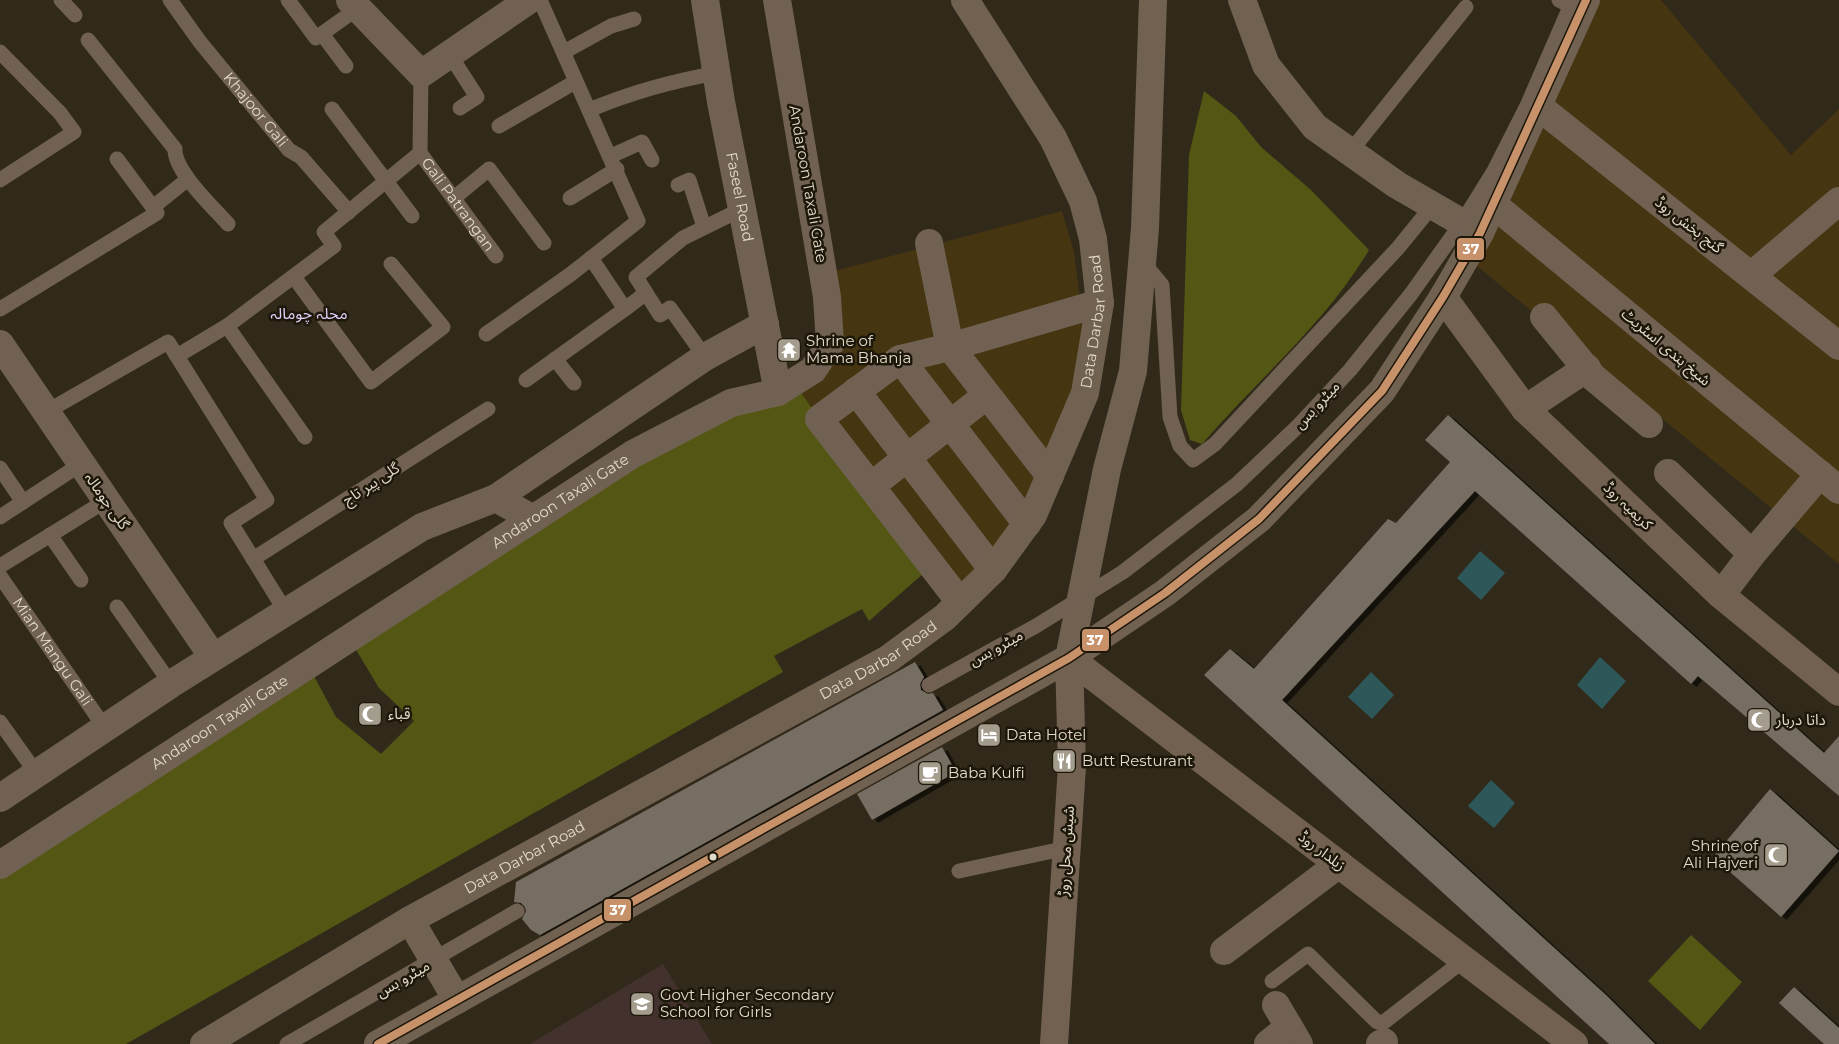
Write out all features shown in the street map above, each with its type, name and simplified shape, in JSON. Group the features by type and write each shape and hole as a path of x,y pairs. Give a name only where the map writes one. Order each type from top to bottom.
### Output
{"main road":[{"name":"Data Darbar Road","path":"204,1044 410,920 888,659 945,616 993,570 1027,524 1033,515 1050,476 1084,393 1100,302 1093,239 1083,201 1053,138 964,0"},
{"path":"1069,658 1107,469 1133,371 1142,261 1153,0"},
{"path":"1242,0 1266,65 1315,127 1397,185 1480,233"},
{"path":"388,1042 457,1000 1069,658 1165,593 1259,518 1382,391 1443,297 1494,205 1538,106 1575,3"},
{"path":"410,920 457,1000"}],"street":[{"name":"Faseel Road","path":"705,0 742,209 778,392"},
{"name":"Andaroon Taxali Gate","path":"0,865 633,454 731,403 778,392 813,370 830,344 827,297 777,0"},
{"path":"354,4 421,74 526,2"},
{"name":"گنج بخش روڈ","path":"1538,106 1839,346"},
{"path":"1752,275 1839,201"},
{"name":"شیخ ہندی اسٹریٹ","path":"1494,205 1829,482"},
{"path":"929,243 950,347 1050,476"},
{"name":"کریمیہ روڈ","path":"1443,297 1525,410 1721,595 1839,692"},
{"path":"960,602 819,419 900,359 950,347 1100,302"},
{"path":"1544,317 1593,377 1649,424"},
{"path":"0,798 171,684 422,527 496,498 705,357 766,324"},
{"name":"گلی چومالہ","path":"0,344 214,657"},
{"path":"900,359 1027,524"},
{"path":"1525,410 1587,368"},
{"path":"856,391 993,570"},
{"path":"871,486 987,395"},
{"path":"1668,473 1752,554"},
{"path":"1721,595 1752,554 1829,482"},
{"path":"496,498 533,519"},
{"name":"شیش محل روڑ","path":"1054,1044 1072,766 1069,658"},
{"name":"زیلدار روڈ","path":"1069,658 1574,1044"},
{"path":"1224,950 1339,864"}],"lane":[{"path":"61,0 75,15"},
{"name":"Khajoor Gali","path":"170,0 200,42 289,150 300,157 349,212"},
{"path":"288,0 316,38 354,4"},
{"path":"486,334 591,258 638,221 614,162 575,82 564,52 526,2"},
{"name":"میٹرو بس","path":"928,685 1036,626 1123,572 1236,484 1297,427 1350,370 1411,294 1464,220 1494,171 1575,3"},
{"path":"1350,152 1466,7"},
{"path":"564,52 611,26 634,19"},
{"path":"322,34 346,66"},
{"path":"88,40 175,149 174,158 188,179 228,224"},
{"path":"0,52 60,113 74,132 0,180"},
{"path":"450,55 477,97 460,108"},
{"path":"588,110 630,93 663,83 717,73"},
{"path":"177,356 227,326 334,246 324,232 420,153 421,74"},
{"path":"499,126 575,82"},
{"path":"332,109 412,216"},
{"path":"570,198 642,142 652,160"},
{"name":"Gali Patrangan","path":"420,153 496,256"},
{"path":"0,309 157,213 117,159"},
{"path":"454,198 489,169 544,243"},
{"path":"153,207 188,179"},
{"path":"678,185 689,180 704,227"},
{"path":"1142,261 1162,285 1170,417 1180,446 1193,460 1222,437 1398,248 1433,205"},
{"path":"705,357 670,308 660,315 636,277 683,238 742,209"},
{"path":"591,258 625,309"},
{"path":"294,277 371,382 443,327 390,264"},
{"path":"526,380 646,293"},
{"path":"227,326 306,437"},
{"path":"46,412 168,342 267,500 231,523 286,612"},
{"path":"555,359 574,383"},
{"name":"گلی پیر تاج","path":"254,559 488,409"},
{"path":"0,517 81,464"},
{"path":"0,468 23,502"},
{"path":"0,566 107,500"},
{"path":"50,535 81,580"},
{"name":"Mian Mangu Gali","path":"0,576 106,728"},
{"path":"117,607 171,684"},
{"path":"0,722 37,774"},
{"path":"959,872 1067,848"},
{"name":"میٹرو بس","path":"287,1044 517,911"},
{"path":"1281,1020 1308,954 1378,1022 1384,1022 1464,960"}],"shaded area":[{"path":"1586,0 1661,0 1791,155 1839,109 1839,564 1467,258"},
{"path":"1204,91 1236,116 1261,147 1311,190 1369,250 1351,277 1312,327 1202,444 1190,440 1181,410 1189,155"},
{"path":"1062,211 1074,252 1085,337 1057,461 960,602 819,419 794,382 830,336 823,274"},
{"path":"794,382 819,419 932,566 869,621 862,609 774,656 783,672 126,1044 0,1044 0,865 308,665 336,717 381,754 414,721 379,688 349,638 633,454"},
{"path":"1691,935 1742,982 1700,1030 1648,981"},
{"name":"Govt Higher Secondary School for Girls","path":"663,964 712,1044 530,1044"}],"water":[{"path":"1480,551 1505,573 1481,600 1457,578"},
{"path":"1600,657 1626,681 1602,709 1577,685"},
{"path":"1371,672 1394,695 1372,719 1348,697"},
{"path":"1491,780 1515,803 1494,828 1468,806"}],"building":[{"name":"داتا دربار","path":"1448,415 1824,753 1839,736 1839,796 1698,676 1691,684 1475,491 1282,700 1607,996 1655,1044 1609,1044 1204,675 1230,649 1254,669 1388,519 1396,523 1450,462 1425,440"},
{"path":"915,662 924,677 920,684 921,690 928,694 933,693 943,710 540,935 531,930 522,919 526,911 521,903 514,902 516,882"},
{"path":"942,747 956,772 872,820 857,794"},
{"name":"Shrine of Ali Hajveri","path":"1770,789 1839,851 1781,917 1713,857"},
{"path":"1794,987 1839,1028 1839,1044 1824,1044 1779,1003"}],"transit line":[{"name":"37","path":"378,1044 1069,658 1165,593 1259,519 1382,391 1443,297 1480,233 1586,0"}],"place":[{"name":"Shrine of Mama Bhanja","path":"789,350"},
{"name":"قباء","path":"370,714"},
{"name":"داتا دربار","path":"1759,720"},
{"name":"Data Hotel","path":"989,735"},
{"name":"Butt Resturant","path":"1064,761"},
{"name":"Baba Kulfi","path":"930,773"},
{"name":"Shrine of Ali Hajveri","path":"1776,855"},
{"name":"Govt Higher Secondary School for Girls","path":"642,1004"}],"district":[{"name":"محلہ چومالہ","path":"309,313"}]}
